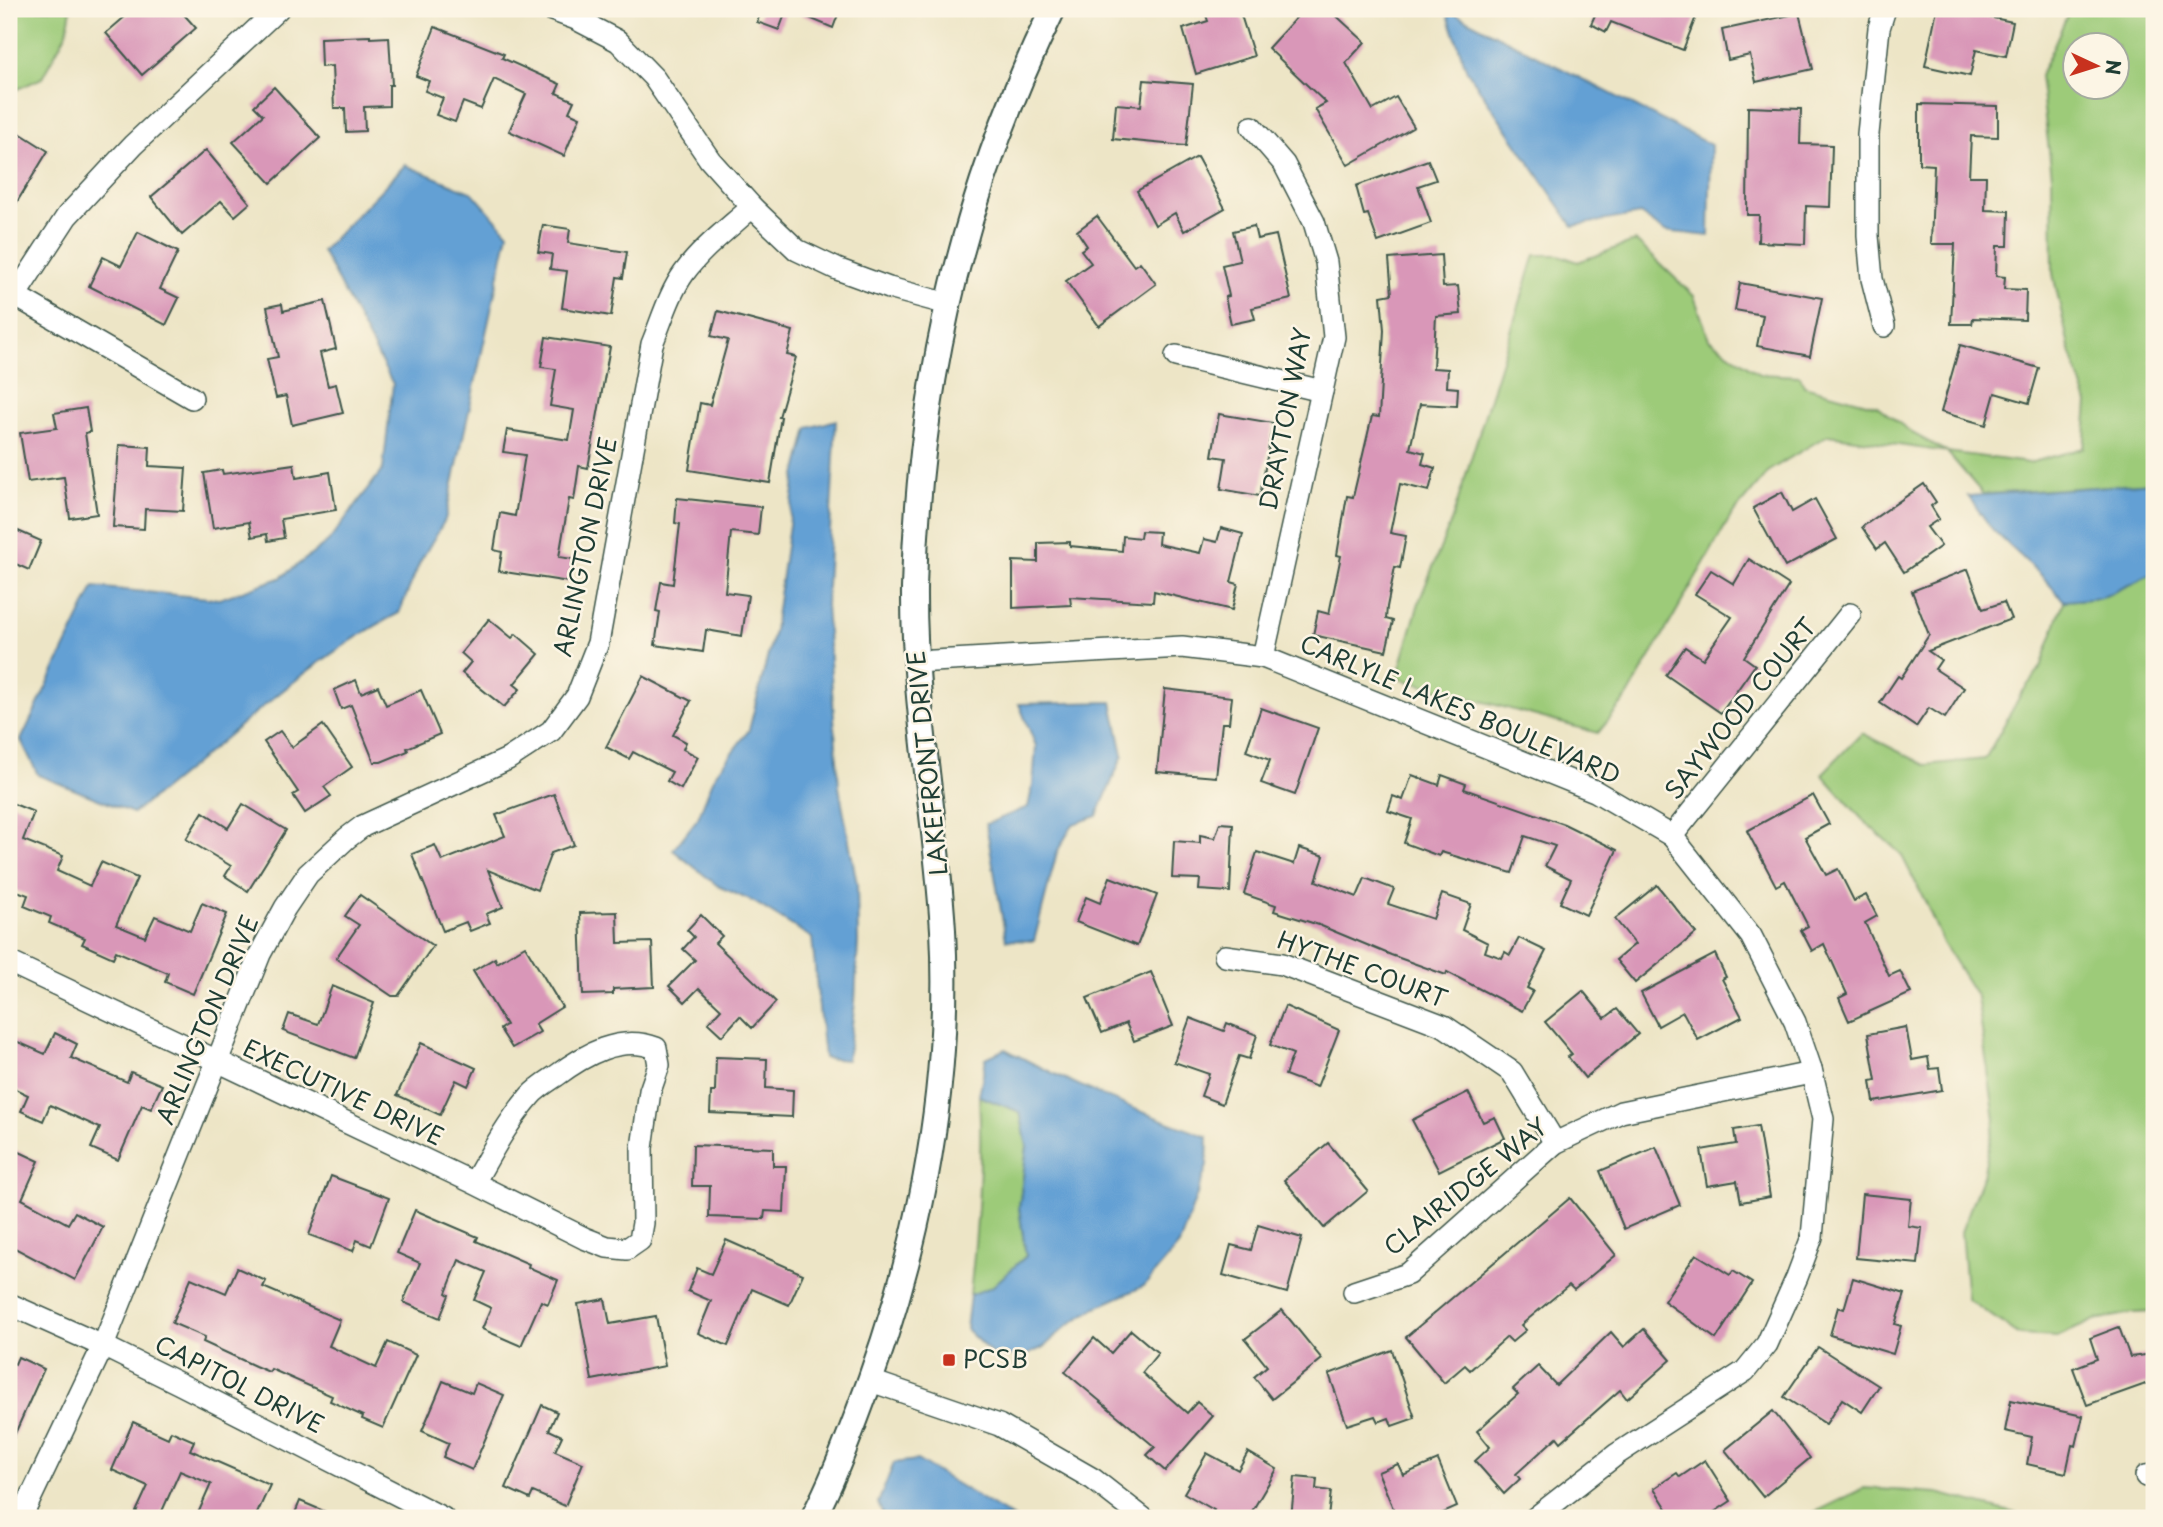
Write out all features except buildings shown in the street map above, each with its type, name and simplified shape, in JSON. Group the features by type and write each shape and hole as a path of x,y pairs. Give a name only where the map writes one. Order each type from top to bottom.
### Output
{"street":[{"path":"192,398 10,297 67,216 123,155 278,9"},
{"path":"549,9 576,19 618,41 654,78 710,160 752,207 797,250 837,269 889,288 948,304"},
{"name":"LAKEFRONT DRIVE","path":"814,1518 841,1459 871,1381 898,1299 931,1146 943,1027 943,936 940,881 916,662 914,592 919,479 930,397 948,304 969,220 1016,88 1053,9"},
{"path":"1884,326 1872,279 1868,236 1868,134 1879,28 1885,9"},
{"name":"DRAYTON WAY","path":"1252,127 1284,164 1314,222 1326,262 1334,337 1263,657"},
{"name":"ARLINGTON DRIVE","path":"21,1518 103,1346 260,954 285,908 316,865 363,826 496,765 541,738 551,731 577,696 598,643 652,344 684,273 752,207"},
{"path":"1176,356 1322,391"},
{"name":"SAYWOOD COURT","path":"1672,836 1850,614"},
{"name":"CARLYLE LAKES BOULEVARD","path":"916,662 1182,647 1263,657 1595,791 1672,836 1751,936 1796,1022 1823,1119 1812,1237 1767,1344 1745,1371 1617,1454 1535,1518"},
{"name":"HYTHE COURT","path":"1224,956 1282,964 1444,1026 1512,1072 1555,1143"},
{"name":"EXECUTIVE DRIVE","path":"9,962 607,1247 627,1249 640,1240 643,1223 642,1148 650,1091 659,1065 656,1048 642,1043 622,1044 594,1052 532,1093 505,1128 474,1183"},
{"name":"CLAIRIDGE WAY","path":"1354,1292 1408,1274 1555,1143 1621,1112 1806,1074 1811,1069"},
{"name":"CAPITOL DRIVE","path":"9,1304 103,1346 443,1518"},
{"path":"871,1381 999,1425 1093,1479 1143,1518"}],"green space":[{"path":"9,9 71,9 67,32 42,78 9,93"},
{"path":"2070,9 2154,9 2154,483 1983,494 1947,452 2029,463 2084,448 2088,403 2070,351 2053,274 2052,176 2040,76"},
{"path":"1636,241 1694,296 1709,339 1759,374 1800,376 1804,386 1877,406 1912,433 1947,452 1828,435 1770,470 1731,516 1628,696 1598,733 1397,678 1420,599 1452,519 1535,255 1559,255 1578,262"},
{"path":"2154,573 2154,1312 2095,1320 2057,1337 2020,1335 1967,1299 1961,1232 1983,1175 1995,1119 1977,997 1943,943 1901,854 1862,819 1822,774 1862,733 1925,765 1985,759 2021,694 2041,667 2064,601 2101,598"},
{"path":"979,1096 1020,1112 1027,1146 1019,1208 1026,1256 992,1287 970,1295 980,1171"},
{"path":"1864,1488 1937,1493 2034,1518 1803,1518"}],"water":[{"path":"1446,9 1711,145 1709,236 1664,231 1640,214 1573,226 1467,71"},
{"path":"405,165 473,193 508,233 445,520 420,562 399,613 328,656 294,681 133,813 38,775 21,740 94,587 219,599 280,578 328,542 383,469 393,384 322,251"},
{"path":"836,420 826,605 839,787 857,884 855,1003 847,1060 824,1058 812,938 754,902 718,886 673,850 698,818 715,775 749,730 774,631 796,475 808,428"},
{"path":"2154,483 2154,573 2101,598 2064,601 2042,576 1993,530 1968,496"},
{"path":"1112,702 1123,755 1097,816 1073,824 1057,852 1034,941 1006,940 986,824 1028,807 1036,746 1019,704"},
{"path":"1005,1049 1054,1074 1208,1137 1207,1166 1179,1245 1144,1286 1097,1307 1068,1325 1044,1347 1025,1356 992,1354 966,1329 970,1295 992,1287 1026,1256 1019,1208 1027,1146 1020,1112 979,1096 986,1058"},
{"path":"917,1460 1013,1518 884,1518 878,1503 894,1463"}],"place":[{"name":"PCSB","path":"949,1360"}]}
